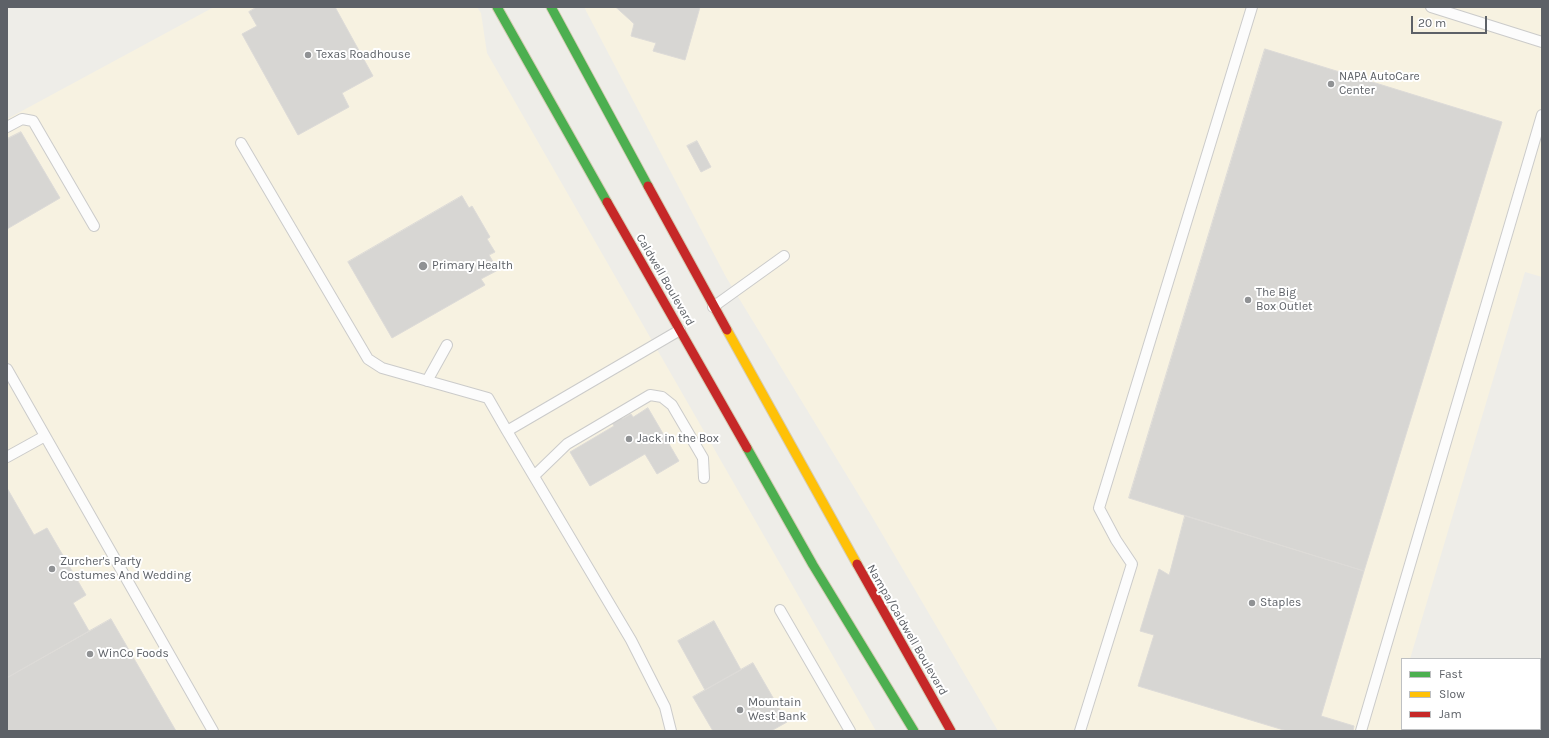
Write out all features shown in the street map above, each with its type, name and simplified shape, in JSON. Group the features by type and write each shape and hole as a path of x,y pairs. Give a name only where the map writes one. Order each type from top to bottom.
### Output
{"main road":[{"name":"Caldwell Boulevard","path":"497,7 813,565 914,731"},
{"path":"551,7 714,307"},
{"name":"Nampa/Caldwell Boulevard","path":"714,307 843,541 951,731"}],"lane":[{"path":"1080,731 1132,564 1116,540 1099,508 1251,10 1261,7"},
{"path":"1431,7 1542,42"},
{"path":"1361,731 1542,115"},
{"path":"7,127 22,118 32,121 94,226"},
{"path":"241,143 368,359 382,368 488,398 634,646 665,707 671,731"},
{"path":"714,307 784,256"},
{"path":"507,431 680,330"},
{"path":"427,381 447,345"},
{"path":"7,369 213,731"},
{"path":"534,476 567,444 650,395 662,397 672,405 703,458 704,478"},
{"path":"7,458 45,436"},
{"path":"780,610 850,731"}],"shaded area":[{"path":"214,7 477,7 481,13 487,53 876,731 7,731 7,119"},
{"path":"584,7 1542,7 1542,277 1525,272 1410,658 1401,658 1401,730 1541,730 1541,700 1542,731 998,731 871,515 726,277"}],"building":[{"name":"Texas Roadhouse","path":"257,7 335,7 373,76 342,93 349,107 298,135 242,34 257,26 249,12"},
{"path":"616,7 700,7 685,60 653,51 656,43 631,36 634,24"},
{"path":"1265,49 1502,122 1364,571 1129,498"},
{"path":"21,132 60,198 7,229 7,139"},
{"path":"697,141 711,167 701,172 687,146"},
{"name":"Primary Health","path":"462,196 469,208 472,206 490,237 487,239 495,252 489,255 498,270 481,279 485,285 392,338 348,262"},
{"name":"Jack in the Box","path":"648,408 679,461 657,474 645,454 590,486 570,452 614,426 611,421 621,416 622,419 631,414 633,417"},
{"path":"7,488 34,535 47,528 86,595 73,603 89,631 7,678"},
{"name":"Staples","path":"1185,516 1364,571 1321,716 1354,726 1353,731 1287,731 1138,686 1154,635 1140,631 1159,569 1169,575"},
{"name":"WinCo Foods","path":"111,619 176,731 7,731 7,678"},
{"path":"714,621 741,670 705,690 678,641"},
{"name":"Mountain West Bank","path":"753,663 787,722 771,731 713,731 693,697"}],"traffic: fast":[{"path":"497,7 607,202"},
{"path":"551,7 648,186"},
{"path":"747,448 813,565 914,731"}],"traffic: slow":[{"path":"727,330 857,564"}],"traffic: jam":[{"path":"648,186 727,330"},
{"path":"607,202 747,448"},
{"path":"857,564 951,731"}],"place":[{"name":"Texas Roadhouse","path":"308,55"},
{"name":"NAPA AutoCare Center","path":"1331,84"},
{"name":"Primary Health","path":"423,266"},
{"name":"The Big Box Outlet","path":"1248,300"},
{"name":"Jack in the Box","path":"629,439"},
{"name":"Zurcher's Party Costumes And Wedding","path":"52,569"},
{"name":"Staples","path":"1252,603"},
{"name":"WinCo Foods","path":"90,654"},
{"name":"Mountain West Bank","path":"740,710"}]}
